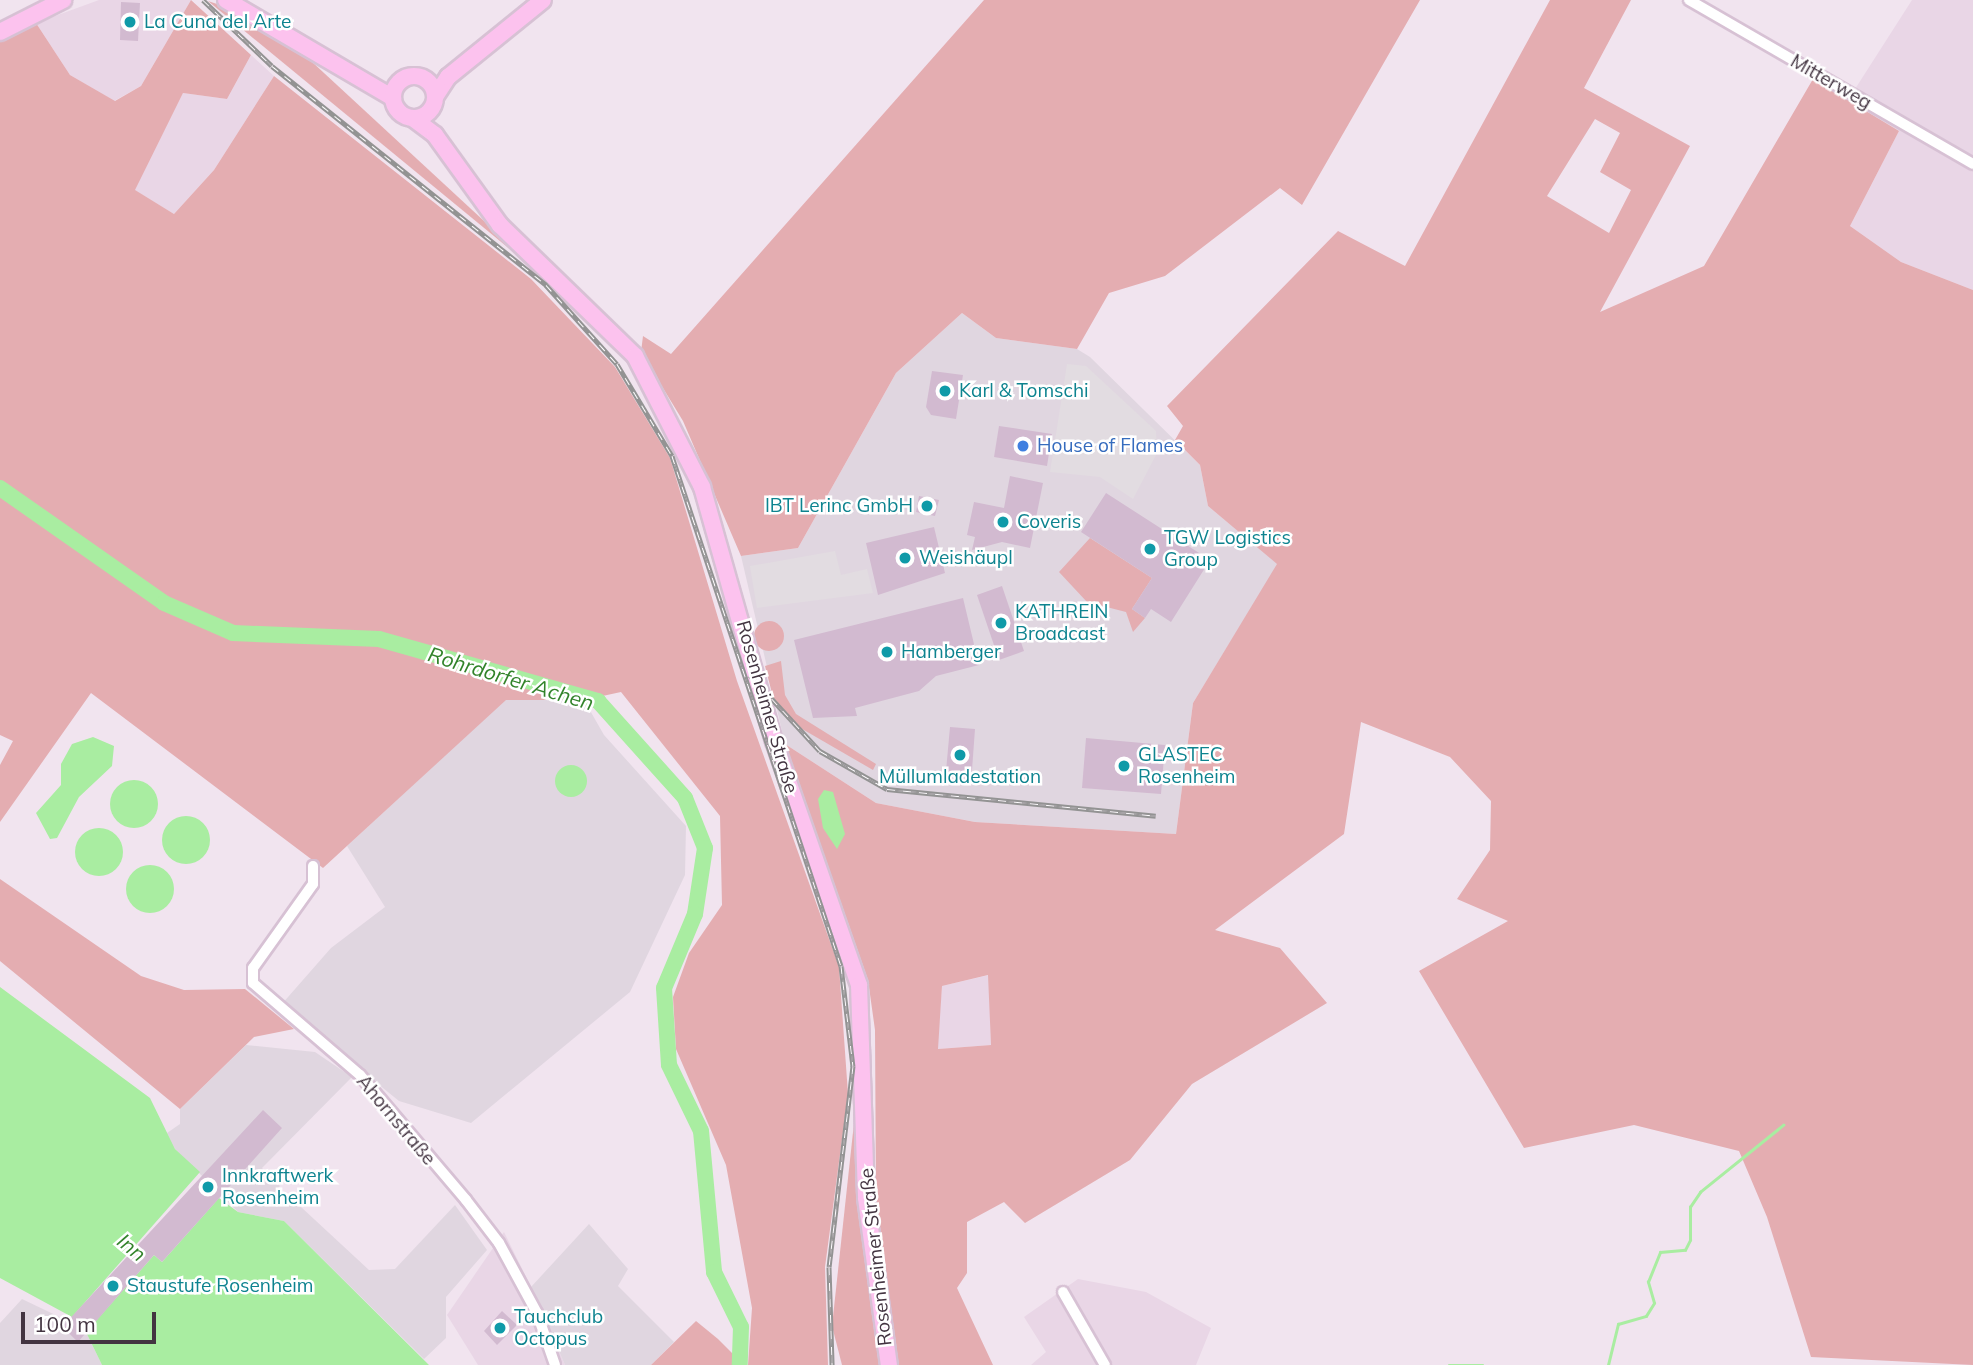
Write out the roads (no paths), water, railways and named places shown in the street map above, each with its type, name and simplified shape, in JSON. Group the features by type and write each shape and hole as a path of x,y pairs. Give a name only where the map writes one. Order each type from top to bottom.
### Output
{"main road":[{"path":"0,32 64,0"},
{"name":"Rosenheimer Straße","path":"226,0 373,82 396,90 399,113 414,119 435,135 500,226 635,356 702,487 774,741 859,985 866,1198 888,1365"},
{"path":"414,119 433,104 448,76 543,0"},
{"path":"396,90 424,79 448,76"},
{"name":"Rosenheimer Straße","path":"424,79 433,104 435,135"}],"street":[{"name":"Mitterweg","path":"1689,0 1973,164"},
{"name":"Ahornstraße","path":"313,866 313,884 253,968 253,983 360,1075 466,1200 499,1243 537,1313 555,1365"},
{"path":"1063,1292 1105,1365"}],"water":[{"path":"93,737 114,746 112,766 79,797 57,838 50,839 36,813 61,785 61,764 72,744"},
{"path":"571,765 582,770 587,781 582,792 571,797 560,792 555,781 560,770"},
{"path":"134,780 151,787 158,804 151,821 134,828 117,821 110,804 117,787"},
{"path":"824,790 833,792 845,834 837,849 823,828 818,799"},
{"path":"186,816 203,823 210,840 203,857 186,864 169,857 162,840 169,823"},
{"path":"99,828 116,835 123,852 116,869 99,876 82,869 75,852 82,835"},
{"path":"150,865 167,872 174,889 167,906 150,913 133,906 126,889 133,872"},
{"name":"Inn","path":"0,987 150,1098 175,1149 200,1172 72,1317 0,1278"},
{"path":"219,1198 238,1212 284,1221 429,1365 102,1365 86,1332 154,1255 162,1262"}],"waterway":[{"name":"Rohrdorfer Achen","path":"0,488 164,603 233,633 379,639 598,701 685,798 705,848 695,914 664,988 669,1065 701,1131 714,1272 741,1327 740,1365"},
{"path":"1608,1365 1618,1324 1646,1316 1654,1303 1648,1282 1660,1252 1685,1250 1690,1240 1690,1207 1700,1192 1783,1125"},
{"path":"1449,1365 1483,1365"}],"railway":[{"path":"203,0 272,66 546,285 617,364 672,456 841,966 853,1066 829,1267 832,1365"},
{"path":"750,675 820,751 887,789 1156,816"}],"place":[{"name":"La Cuna del Arte","path":"130,22"},
{"name":"Karl & Tomschi","path":"945,391"},
{"name":"House of Flames","path":"1023,446"},
{"name":"IBT Lerinc GmbH","path":"927,506"},
{"name":"Coveris","path":"1003,522"},
{"name":"TGW Logistics Group","path":"1150,549"},
{"name":"Weishäupl","path":"905,558"},
{"name":"KATHREIN Broadcast","path":"1001,623"},
{"name":"Hamberger","path":"887,652"},
{"name":"Müllumladestation","path":"960,755"},
{"name":"GLASTEC Rosenheim","path":"1124,766"},
{"name":"Innkraftwerk Rosenheim","path":"208,1187"},
{"name":"Staustufe Rosenheim","path":"113,1286"},
{"name":"Tauchclub Octopus","path":"500,1328"}]}
